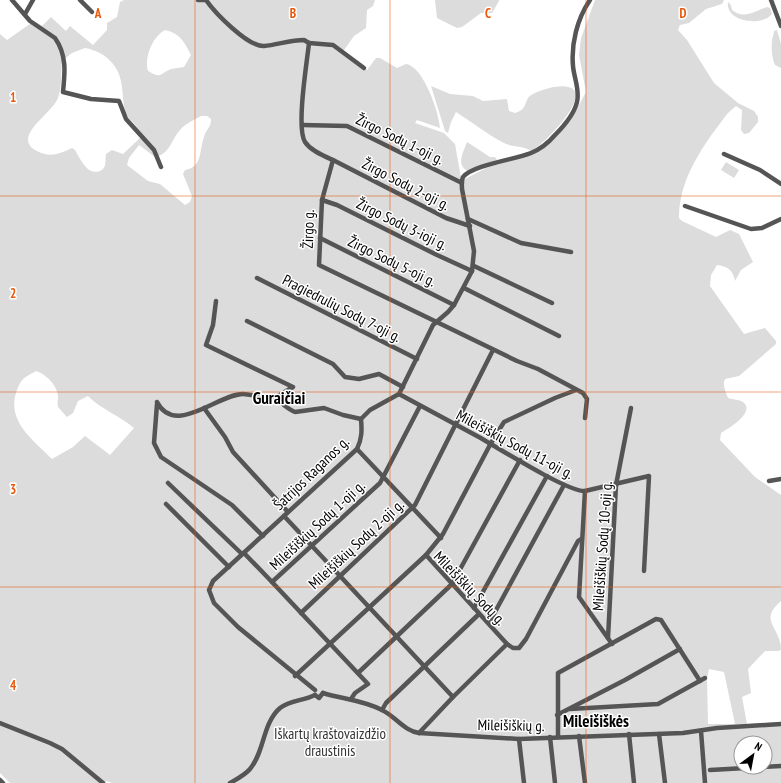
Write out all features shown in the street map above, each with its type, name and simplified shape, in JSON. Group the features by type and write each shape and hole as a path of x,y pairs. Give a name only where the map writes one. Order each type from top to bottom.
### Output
{"street":[{"path":"12,0 35,25 51,35 58,42 65,63 63,92 90,99 119,101 126,119 154,150 161,167"},
{"path":"25,14 34,0"},
{"path":"80,0 92,12"},
{"path":"198,0 206,0 234,30 257,45 262,46 295,40 304,40 308,43 333,46 364,68"},
{"path":"263,536 232,505 161,457 154,443 158,412 157,402 165,411 178,415 196,413 204,408 236,395 246,394 273,399 295,412 300,413 324,408 343,415 361,418 370,410 399,394 436,320 448,312 454,305 473,269 474,251 462,183 466,175 484,166 532,153 541,148 568,120 576,107 578,97 573,67 578,24 590,0"},
{"path":"771,0 781,26"},
{"path":"308,43 302,102 302,125 305,143 333,160"},
{"name":"Žirgo Sodų 1-oji g.","path":"302,125 347,126 462,183"},
{"path":"724,154 764,172 781,184"},
{"name":"Žirgo g.","path":"333,160 322,200 319,265 436,320 493,350 538,369 583,393 587,399 585,418"},
{"name":"Žirgo Sodų 2-oji g.","path":"333,160 446,218 470,226"},
{"name":"Žirgo Sodų 3-ioji g.","path":"322,200 337,205 437,255 473,269 552,304"},
{"path":"686,206 752,229 762,228 781,219"},
{"path":"468,219 529,246 572,252"},
{"name":"Žirgo Sodų 5-oji g.","path":"320,238 454,305"},
{"name":"Pragiedrulių Sodų 7-oji g.","path":"257,278 417,359"},
{"path":"464,288 559,336"},
{"path":"216,301 213,325 206,345 293,388 273,399"},
{"path":"247,321 333,364 345,377 358,379 379,374 403,387"},
{"path":"455,425 493,350"},
{"path":"426,555 441,538 501,426 508,420 576,390"},
{"name":"Mileišiškių Sodų 11-oji g.","path":"399,394 491,443 547,476 576,490 585,491 616,485 649,476 644,570"},
{"name":"Mileišiškių Sodų 1-oji g.","path":"351,699 355,693 368,685 272,582 380,483 420,406"},
{"path":"204,408 225,437 233,452 288,512"},
{"name":"Mileišiškių Sodų 10-oji g.","path":"608,638 616,485 630,408"},
{"name":"Šatrijos Raganos g.","path":"315,693 238,627 211,598 209,590 213,581 357,449 360,442 361,418"},
{"name":"Mileišiškių Sodų 2-oji g.","path":"301,613 412,509 455,425"},
{"path":"357,449 441,538"},
{"path":"358,673 452,584 520,460"},
{"path":"474,608 547,476"},
{"path":"769,481 781,479"},
{"path":"168,482 272,582"},
{"path":"489,623 564,484"},
{"path":"585,491 581,539 579,597 612,644"},
{"path":"166,504 229,567"},
{"path":"284,516 339,577 453,697"},
{"name":"Mileišiškių Sodų g.","path":"295,676 426,555 507,644 516,648 523,644 578,541 581,539"},
{"path":"382,710 386,703 479,614"},
{"path":"558,737 558,674 659,618 700,681"},
{"path":"419,733 507,644"},
{"path":"557,715 680,649"},
{"path":"570,709 658,704 705,678"},
{"path":"230,783 244,774 254,763 268,726 277,712 288,703 315,693"},
{"name":"Mileišiškių g.","path":"315,693 319,698 323,693 351,699 382,710 407,729 419,733 519,739 659,734 701,731 717,728 781,724"},
{"path":"0,723 50,742 103,783"},
{"path":"701,731 705,783"},
{"path":"629,734 634,783"},
{"path":"659,734 665,783"},
{"path":"579,736 585,783"},
{"path":"550,737 554,783"},
{"path":"519,739 524,783"},
{"path":"710,770 781,766"},
{"path":"0,780 3,783"}],"green space":[{"name":"Iškartų kraštovaizdžio draustinis","path":"124,0 375,0 373,6 367,10 366,28 354,36 342,53 367,70 376,58 380,58 397,68 406,64 418,73 424,81 433,101 440,128 417,120 415,123 444,133 455,144 461,178 465,179 486,168 539,152 554,139 571,120 586,92 579,55 581,38 595,0 724,0 722,4 706,9 689,23 680,25 678,30 687,40 714,83 738,103 754,111 758,117 758,122 749,133 744,134 741,130 742,110 736,106 728,113 694,162 683,189 679,218 682,221 716,237 730,230 739,234 753,262 741,270 735,281 733,274 729,269 724,266 717,265 711,275 710,286 744,334 765,328 776,341 776,344 739,376 725,379 724,386 728,398 743,402 746,406 746,410 740,419 721,433 720,440 755,477 781,495 781,601 774,608 771,614 771,619 780,641 781,649 779,651 765,651 748,669 751,693 742,697 747,724 781,722 781,783 112,783 107,781 104,783 10,783 0,773 0,34 7,40 34,21 42,26 51,17 66,31 70,26 93,45 107,30 107,23 117,17 120,2","holes":["165,30 175,33 184,43 191,55 184,67 171,69 160,75 156,75 148,71 148,54 156,38","85,48 93,50 111,61 121,79 125,112 136,126 139,133 140,138 123,154 112,150 106,154 105,166 100,171 95,172 88,169 72,148 50,155 37,151 30,145 28,139 30,132 35,125 58,98 61,85 62,61 72,53","201,116 207,116 211,119 211,122 202,142 198,162 191,168 185,170 183,174 192,196 190,202 185,205 160,184 148,181 127,165 129,158 139,145 155,157 164,153 180,130","36,371 44,375 54,385 58,397 58,407 67,417 73,413 78,401 88,396 93,401 134,428 110,455 85,436 73,447 52,459 30,438 19,422 15,413 14,403 18,388 25,377","709,669 724,672 735,724 708,724 707,679"]},
{"path":"435,0 499,1 492,13 481,13 462,27 457,28 437,18"},
{"path":"728,2 731,5 732,10 736,13 750,14 767,7 770,8 772,14 767,18 760,20 745,20 732,14 729,9"},
{"path":"777,30 781,44 781,68 775,65 772,53 772,38 774,31"},
{"path":"431,86 450,94 473,96 483,101 507,99 509,111 515,113 522,109 532,94 540,91 554,87 569,87 575,92 574,101 569,113 549,136 531,151 504,143 456,112 448,133 445,131"},
{"path":"467,142 490,157 495,157 497,160 468,171 464,168 461,162"},
{"path":"726,162 739,170 734,178 721,170"}],"district":[{"name":"Guraičiai","path":"279,398"},
{"name":"Mileišiškės","path":"596,721"}]}
